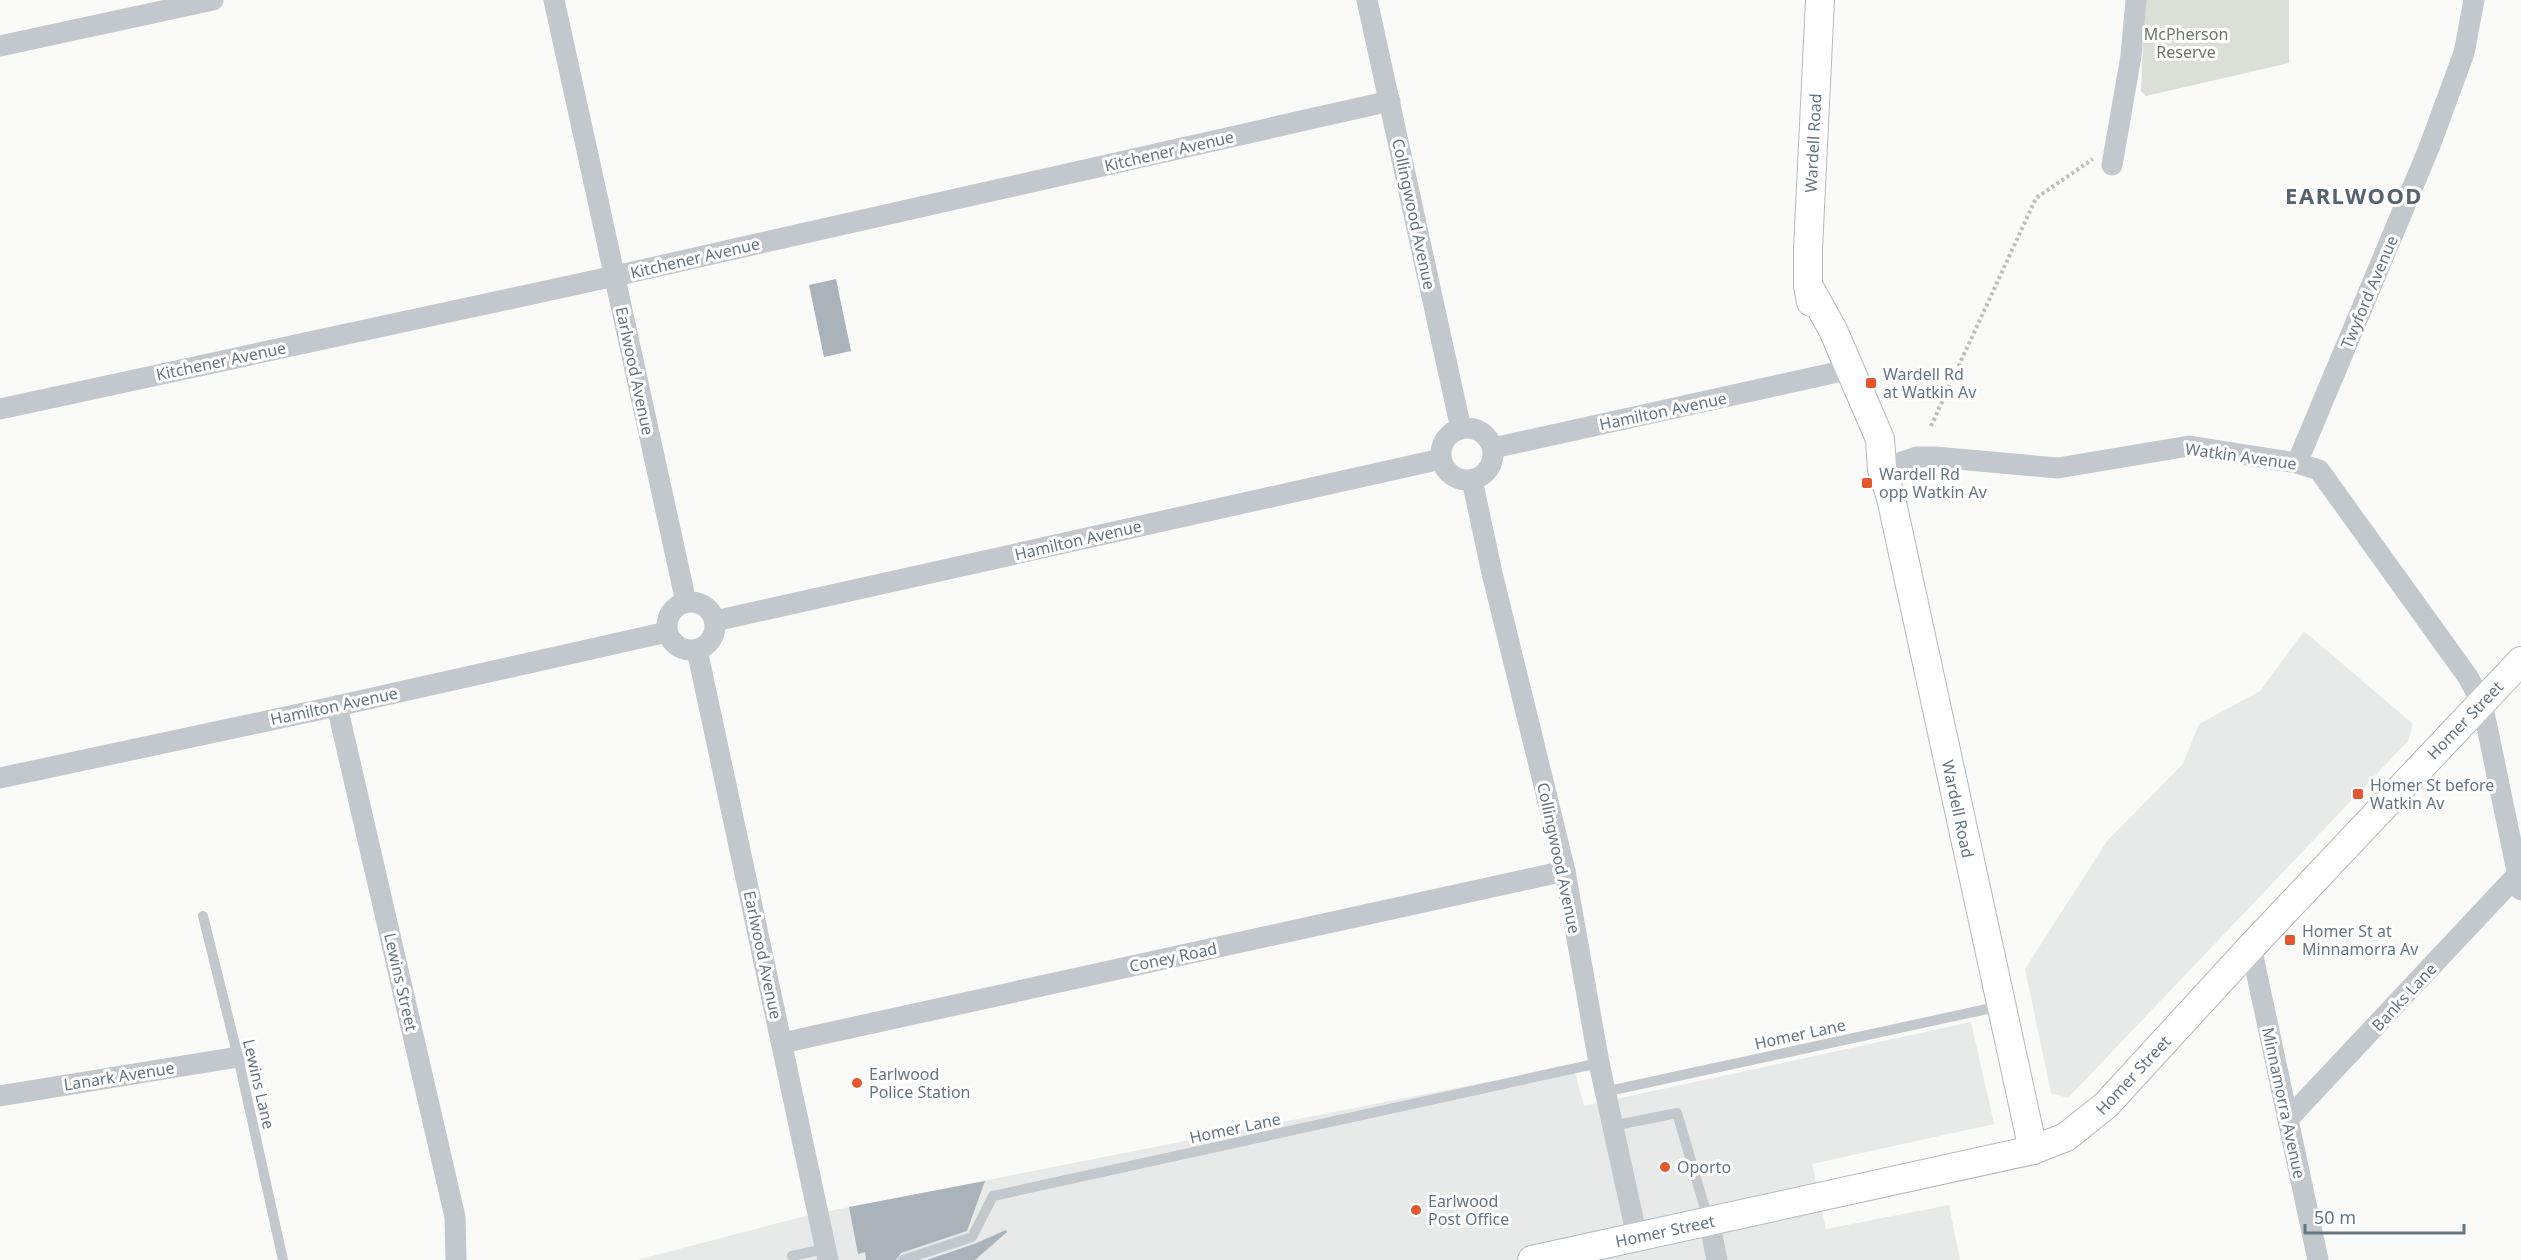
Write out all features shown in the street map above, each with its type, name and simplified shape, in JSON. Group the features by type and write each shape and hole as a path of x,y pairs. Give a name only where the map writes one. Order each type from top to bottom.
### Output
{"street":[{"path":"0,46 213,0"},
{"name":"Earlwood Avenue","path":"554,0 686,602"},
{"name":"Collingwood Avenue","path":"1367,0 1461,429"},
{"name":"Wardell Road","path":"1820,0 1808,285 1817,336 1833,374 1881,469 1891,498 2033,1150"},
{"path":"2112,165 2131,56 2136,0"},
{"name":"Twyford Avenue","path":"2297,463 2430,148 2464,53 2474,0"},
{"name":"Kitchener Avenue","path":"0,409 615,276 1390,101"},
{"name":"Wardell Road","path":"1808,285 1833,330 1880,439 1881,469"},
{"name":"Hamilton Avenue","path":"1493,448 1833,374"},
{"path":"1469,428 1484,434 1493,448 1491,465 1487,472 1472,480 1456,478 1449,474 1441,459 1443,444 1448,437 1461,429 1469,428"},
{"name":"Watkin Avenue","path":"1881,469 1917,457 2058,468 2189,446 2297,463 2319,470 2468,677 2482,703 2519,882"},
{"name":"Hamilton Avenue","path":"715,621 1441,459"},
{"name":"Collingwood Avenue","path":"1472,480 1492,573 1565,871 1604,1092 1637,1237"},
{"path":"686,602 701,604 708,608 715,621 713,636 704,647 697,650 681,649 667,632 666,624 673,610 686,602"},
{"name":"Hamilton Avenue","path":"0,778 667,632"},
{"name":"Earlwood Avenue","path":"697,650 826,1254"},
{"name":"Homer Street","path":"1532,1260 2033,1150 2066,1137 2106,1106 2251,947 2521,661"},
{"name":"Lewins Street","path":"337,706 455,1217 456,1260"},
{"name":"Coney Road","path":"782,1043 1565,871"},
{"name":"Banks Lane","path":"2288,1119 2519,882"},
{"name":"Minnamorra Avenue","path":"2251,947 2318,1260"},
{"name":"Lanark Avenue","path":"0,1096 238,1057"},
{"path":"1709,1221 1717,1260"}],"lane":[{"name":"Lewins Lane","path":"203,916 238,1057 283,1260"},
{"name":"Homer Lane","path":"1604,1092 2001,1006"},
{"name":"Homer Lane","path":"903,1260 972,1237 993,1196 1599,1063"},
{"path":"1612,1126 1677,1113 1709,1221"},
{"path":"792,1256 826,1254"}],"path":[{"path":"1931,426 2036,198 2090,160"}],"shaded area":[{"path":"2304,631 2413,724 2408,741 2068,1098 2051,1093 2025,969 2107,841 2183,764 2199,724 2260,691"},
{"path":"1971,1022 1994,1124 1812,1164 1826,1229 1949,1205 1960,1260 637,1260 809,1215 1573,1065 1584,1106"}],"green space":[{"name":"McPherson Reserve","path":"2145,0 2289,0 2289,63 2146,96 2141,91"}],"building":[{"path":"836,279 851,351 824,357 809,285"},
{"path":"985,1181 967,1231 901,1253 896,1260 866,1260 865,1252 858,1254 849,1207"},
{"path":"1006,1230 1007,1232 975,1260 927,1260 974,1244"}],"place":[{"name":"Wardell Rd at Watkin Av","path":"1871,383"},
{"name":"Wardell Rd opp Watkin Av","path":"1867,483"},
{"name":"Homer St before Watkin Av","path":"2358,794"},
{"name":"Homer St at Minnamorra Av","path":"2290,940"},
{"name":"Earlwood Police Station","path":"857,1083"},
{"name":"Oporto","path":"1665,1167"},
{"name":"Earlwood Post Office","path":"1416,1210"}],"district":[{"name":"EARLWOOD","path":"2354,196"}]}
